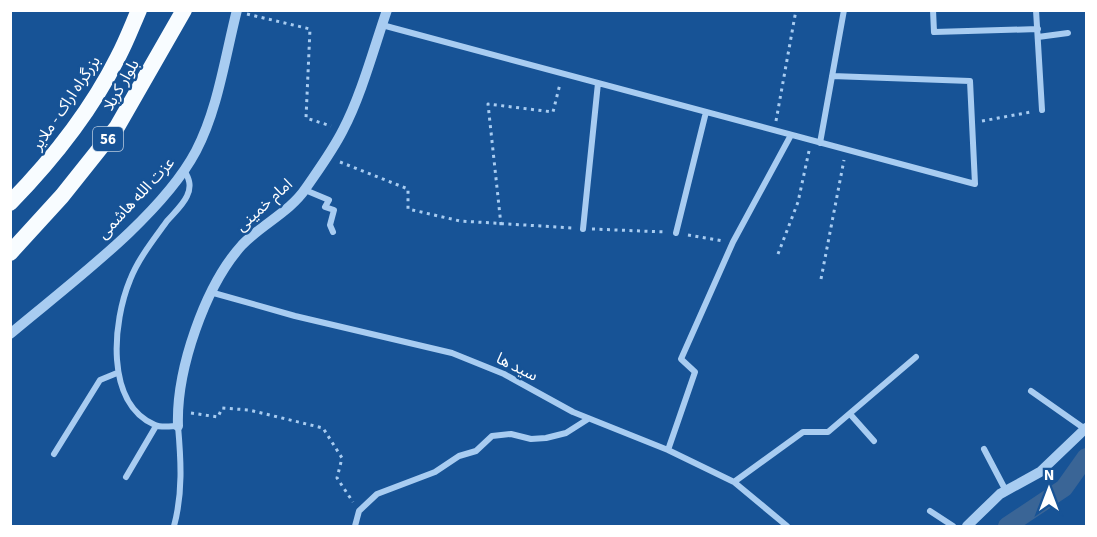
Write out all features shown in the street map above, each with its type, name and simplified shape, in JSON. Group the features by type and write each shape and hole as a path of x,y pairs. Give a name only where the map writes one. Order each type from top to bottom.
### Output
{"highway":[{"name":"بلوار کربلا","path":"10,253 62,196 117,127 184,10"},
{"name":"بزرگراه اراک - ملایر","path":"10,203 41,172 89,106 118,58 138,11"}],"street":[{"name":"امام خمینی","path":"178,426 184,374 210,292 224,267 244,243 278,218 305,190 344,130 387,10"},
{"path":"820,142 844,10"},
{"path":"933,10 934,32 1038,29"},
{"path":"1036,10 1042,110"},
{"name":"عزت الله هاشمی","path":"10,334 123,238 184,170 208,122 237,11"},
{"path":"382,25 975,184 970,81 832,76"},
{"path":"1038,37 1068,33"},
{"path":"583,228 598,83"},
{"path":"676,233 706,112"},
{"path":"668,450 695,372 681,359 733,242 791,135"},
{"path":"174,526 179,508 182,470 178,426 156,426 138,411 123,391 117,373 118,325 130,279 165,224 187,197 189,179 184,170"},
{"path":"305,190 329,200 325,207 334,210 330,225 333,232"},
{"name":"سید ها","path":"210,292 295,316 452,353 504,374 588,418 668,450 734,482 787,526"},
{"path":"734,482 803,432 828,432 916,357"},
{"path":"54,454 100,380 117,373"},
{"path":"967,526 1006,492 1040,472 1086,429 1031,391"},
{"path":"850,414 874,441"},
{"path":"355,526 359,511 377,494 435,472 459,456 476,451 492,436 511,434 531,439 546,438 566,433 588,418"},
{"path":"126,477 156,426"},
{"path":"984,449 1006,492"},
{"path":"930,511 953,526"}],"path":[{"path":"774,130 796,10"},
{"path":"237,11 310,29 306,118 344,130"},
{"path":"501,225 488,104 553,112 563,73"},
{"path":"972,123 1042,110"},
{"path":"778,254 798,202 811,140"},
{"path":"821,279 846,149"},
{"path":"326,157 408,189 408,209 460,221 676,233 733,242"},
{"path":"178,411 218,417 222,408 249,410 323,428 342,458 337,478 359,511"}],"waterway":[{"path":"1007,526 1064,488 1086,457"}]}
